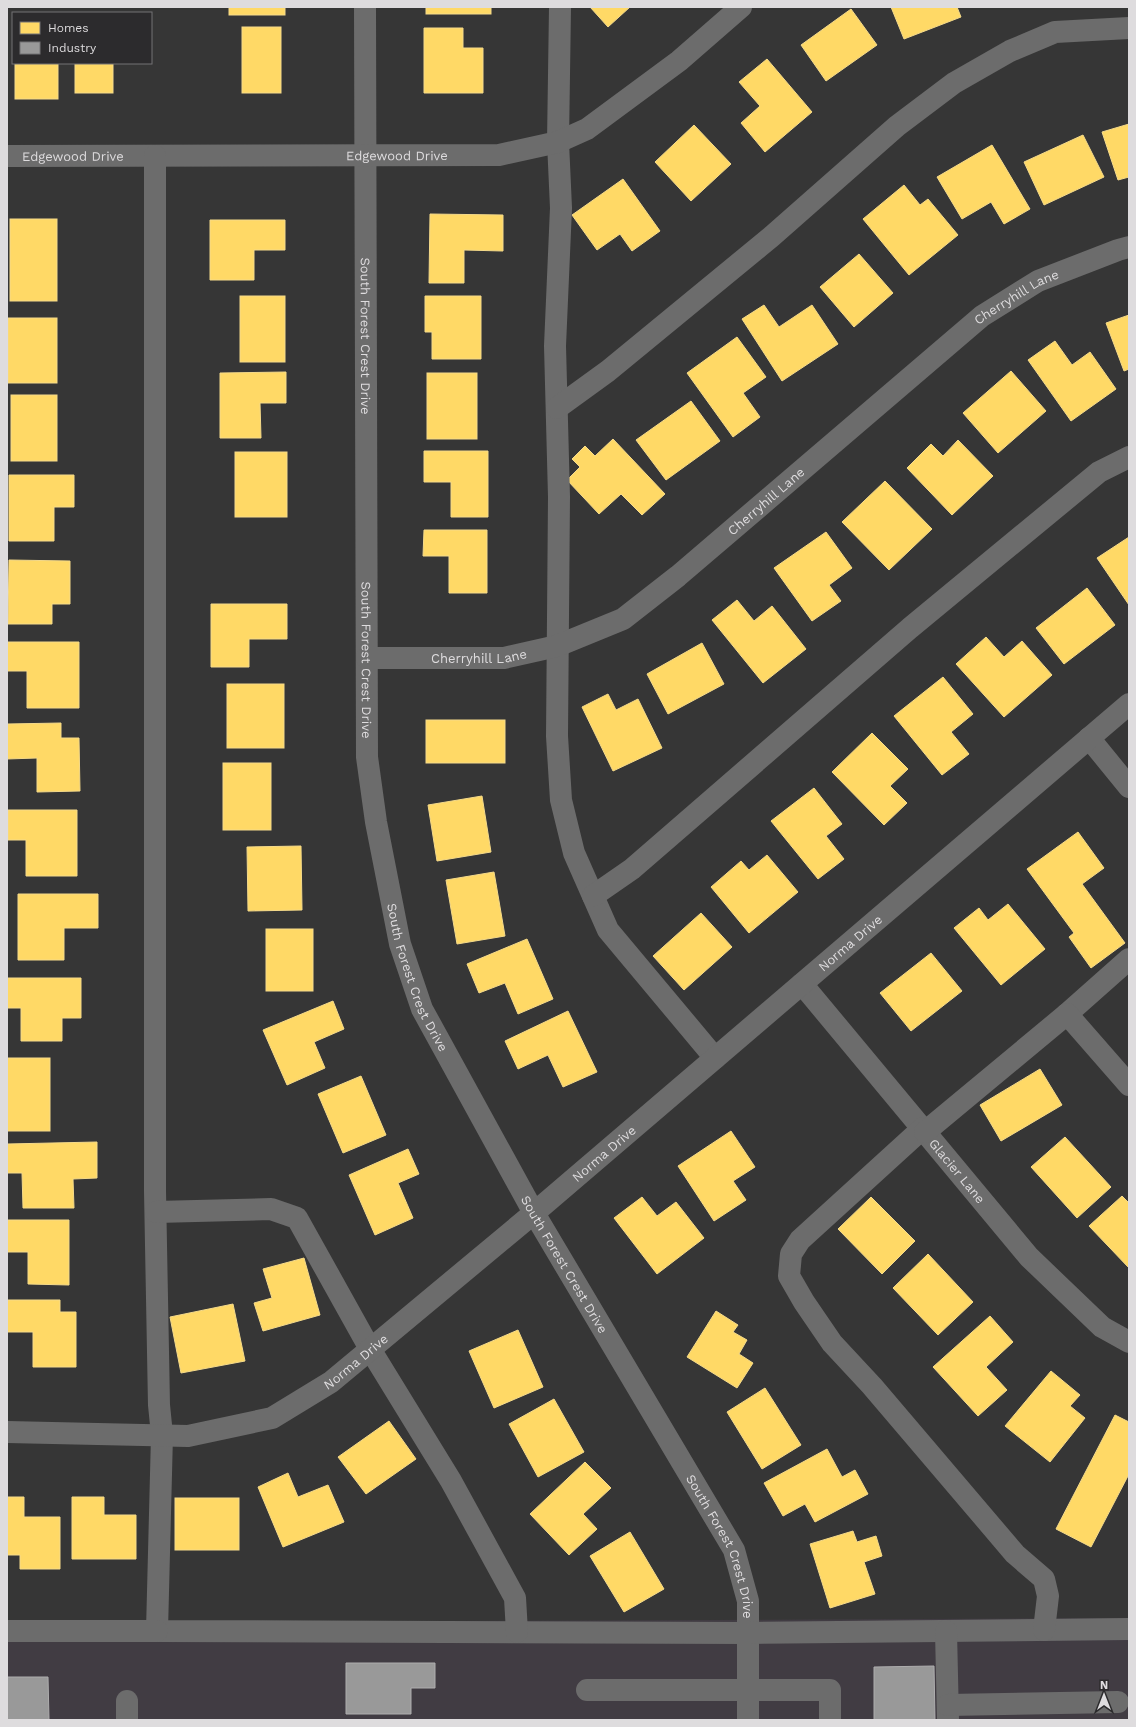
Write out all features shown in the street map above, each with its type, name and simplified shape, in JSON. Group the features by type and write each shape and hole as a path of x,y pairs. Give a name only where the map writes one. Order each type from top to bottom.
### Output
{"street":[{"name":"South Forest Crest Drive","path":"365,7 367,757 376,822 400,944 422,1009 534,1213 734,1550 748,1601 748,1720"},
{"path":"560,7 558,142 561,208 556,346 559,505 557,736 561,800 574,853 608,930 714,1058"},
{"name":"Edgewood Drive","path":"7,156 499,155 558,142 587,129 679,60 741,7"},
{"path":"557,408 608,371 771,237 897,126 954,83 1010,51 1055,32 1129,28"},
{"path":"155,156 154,434 156,1212 159,1405 162,1435 157,1631"},
{"name":"Cherryhill Lane","path":"367,658 504,658 557,646 623,619 678,576 982,316 1038,281 1129,247"},
{"path":"593,896 632,869 910,628 1098,472 1129,457"},
{"name":"Norma Drive","path":"7,1432 188,1436 272,1418 331,1382 534,1213 1129,704"},
{"path":"1089,738 1129,787"},
{"path":"1044,1630 1048,1596 1044,1579 1015,1554 872,1386 832,1343 789,1276 791,1254 800,1240 924,1130 1067,1014 1129,959"},
{"name":"Glacier Lane","path":"802,984 1029,1257 1102,1327 1129,1342"},
{"path":"1067,1014 1129,1085"},
{"path":"156,1212 271,1209 297,1218 370,1350 451,1481 515,1598 517,1632"},
{"path":"7,1630 748,1633 1129,1629"},
{"path":"946,1631 948,1712 1118,1702"},
{"path":"587,1690 830,1690 830,1720"}],"shaded area":[{"path":"1129,1618 1129,1720 7,1720 7,1623"}],"building: Homes":[{"path":"229,7 285,7 285,15 229,15"},
{"path":"426,7 491,7 491,14 426,14"},
{"path":"590,7 630,7 608,27"},
{"path":"891,7 957,7 961,17 904,39"},
{"path":"851,9 877,45 826,81 801,45"},
{"path":"242,27 281,27 281,93 242,93"},
{"path":"424,28 463,28 463,48 483,48 483,93 424,93"},
{"path":"767,59 812,112 765,152 741,123 760,106 739,82"},
{"path":"15,64 58,64 58,99 15,99"},
{"path":"75,64 113,64 113,93 75,93"},
{"path":"1129,124 1129,177 1118,180 1102,132"},
{"path":"694,125 731,164 691,201 655,162"},
{"path":"1083,135 1104,177 1044,205 1024,162"},
{"path":"992,145 1030,209 1004,224 991,202 962,219 937,177"},
{"path":"623,179 660,231 632,251 620,234 597,250 572,215"},
{"path":"904,185 920,205 928,199 958,235 909,275 863,219"},
{"path":"430,214 503,215 503,251 464,250 464,283 429,283"},
{"path":"10,219 57,219 57,301 10,301"},
{"path":"210,220 285,220 285,250 254,250 254,280 210,280"},
{"path":"859,254 893,293 854,327 820,287"},
{"path":"240,296 285,296 285,362 240,362"},
{"path":"425,296 481,296 481,359 432,359 432,332 425,332"},
{"path":"764,305 779,327 812,305 838,344 782,381 742,319"},
{"path":"1129,315 1129,369 1124,371 1106,323"},
{"path":"8,318 57,318 57,383 8,383"},
{"path":"737,337 766,377 743,393 760,417 733,437 687,373"},
{"path":"1055,341 1072,365 1090,352 1116,389 1071,421 1028,360"},
{"path":"1011,371 1046,411 998,453 963,413"},
{"path":"286,372 286,403 260,403 261,438 220,438 220,373"},
{"path":"427,373 477,373 477,439 427,439"},
{"path":"11,395 57,395 57,461 11,461"},
{"path":"691,401 720,441 666,480 636,440"},
{"path":"613,439 665,494 642,515 621,494 599,514 567,480 580,467 572,459 585,446 595,456"},
{"path":"958,440 993,476 952,515 907,468 931,444 943,456"},
{"path":"424,451 488,451 488,517 451,517 451,482 424,482"},
{"path":"235,452 287,452 287,517 235,517"},
{"path":"9,475 74,475 74,507 54,507 54,541 9,541"},
{"path":"885,481 932,529 889,570 842,522"},
{"path":"424,530 487,530 487,593 449,593 449,556 423,556"},
{"path":"826,532 852,568 829,585 841,601 812,621 774,568"},
{"path":"1129,537 1129,605 1097,558"},
{"path":"9,560 70,561 70,604 52,604 52,624 8,624"},
{"path":"1087,588 1115,625 1064,664 1036,628"},
{"path":"737,600 754,621 772,606 806,649 763,683 712,620"},
{"path":"211,604 287,604 287,639 249,639 249,667 211,667"},
{"path":"986,637 1004,657 1022,641 1052,675 1004,717 956,664"},
{"path":"7,642 79,642 79,708 27,708 27,671 7,671"},
{"path":"702,643 724,684 668,714 647,674"},
{"path":"943,677 973,714 951,732 969,754 942,775 894,716"},
{"path":"227,684 284,684 284,748 227,748"},
{"path":"608,694 616,710 638,699 662,748 613,771 582,707"},
{"path":"426,720 505,720 505,763 426,763"},
{"path":"61,723 61,738 79,738 80,791 37,792 37,758 7,759 7,724"},
{"path":"872,733 908,769 890,786 907,803 884,825 832,772"},
{"path":"223,763 271,763 271,830 223,830"},
{"path":"814,788 842,824 826,836 844,859 818,879 771,821"},
{"path":"482,796 491,852 437,861 428,805"},
{"path":"8,810 77,810 77,876 26,876 26,840 8,840"},
{"path":"1078,832 1104,868 1082,884 1125,943 1091,968 1069,937 1074,933 1027,869"},
{"path":"301,846 302,910 248,911 247,847"},
{"path":"767,855 798,892 749,933 711,887 741,861 749,870"},
{"path":"494,872 505,936 457,944 446,880"},
{"path":"18,894 98,894 98,928 64,928 64,960 18,960"},
{"path":"1008,904 1045,949 1001,985 954,928 979,908 988,920"},
{"path":"701,913 732,947 684,990 653,956"},
{"path":"266,929 313,929 313,991 266,991"},
{"path":"527,939 553,999 518,1014 505,983 479,993 467,964"},
{"path":"931,953 962,991 911,1031 880,993"},
{"path":"7,978 81,978 81,1018 62,1018 62,1041 21,1041 21,1008 7,1008"},
{"path":"333,1001 344,1029 314,1042 325,1068 287,1085 263,1030"},
{"path":"568,1011 597,1072 563,1087 548,1055 518,1069 505,1041"},
{"path":"7,1058 50,1058 50,1131 7,1131"},
{"path":"1040,1069 1062,1105 1001,1141 980,1105"},
{"path":"361,1076 386,1135 343,1153 318,1094"},
{"path":"731,1131 755,1167 733,1181 746,1200 714,1221 678,1166"},
{"path":"1065,1137 1111,1187 1077,1218 1031,1167"},
{"path":"97,1142 97,1178 73,1179 74,1208 23,1208 22,1173 7,1173 7,1144"},
{"path":"408,1149 419,1174 398,1183 413,1218 375,1235 349,1175"},
{"path":"1122,1196 1129,1203 1129,1268 1089,1226"},
{"path":"642,1197 657,1216 676,1202 704,1238 657,1274 614,1218"},
{"path":"871,1197 915,1241 882,1274 838,1229"},
{"path":"7,1220 69,1220 69,1285 28,1284 28,1252 7,1252"},
{"path":"928,1254 973,1302 938,1335 893,1288"},
{"path":"304,1258 320,1315 263,1331 254,1303 272,1298 263,1269"},
{"path":"7,1300 60,1300 60,1312 76,1312 76,1367 33,1367 33,1332 7,1332"},
{"path":"233,1304 245,1361 181,1373 170,1317"},
{"path":"716,1311 738,1325 733,1332 747,1340 739,1354 753,1363 737,1388 687,1357"},
{"path":"990,1316 1013,1342 986,1367 1007,1390 978,1416 933,1367"},
{"path":"518,1330 543,1387 494,1408 469,1351"},
{"path":"1051,1371 1080,1395 1070,1406 1085,1418 1050,1462 1005,1426"},
{"path":"765,1388 801,1445 762,1469 727,1412"},
{"path":"554,1399 584,1452 538,1477 509,1424"},
{"path":"1115,1415 1129,1422 1129,1474 1091,1547 1056,1529"},
{"path":"389,1421 416,1459 366,1494 338,1457"},
{"path":"827,1449 842,1477 855,1470 868,1494 815,1522 805,1504 783,1516 764,1483"},
{"path":"585,1462 611,1488 583,1514 597,1529 569,1555 530,1514"},
{"path":"288,1473 298,1497 328,1485 344,1522 283,1547 258,1487"},
{"path":"7,1497 24,1497 24,1517 60,1517 60,1569 20,1569 20,1555 7,1555"},
{"path":"72,1497 104,1497 104,1515 136,1515 136,1559 72,1559"},
{"path":"175,1498 239,1498 239,1550 175,1550"},
{"path":"853,1531 857,1542 876,1536 882,1556 864,1562 875,1594 830,1608 810,1544"},
{"path":"630,1532 664,1589 624,1612 590,1556"}],"building: Industry":[{"path":"346,1663 435,1663 435,1688 411,1688 411,1714 346,1714"},
{"path":"934,1666 935,1720 874,1720 874,1667"},
{"path":"7,1677 48,1677 49,1720 7,1720"}]}
